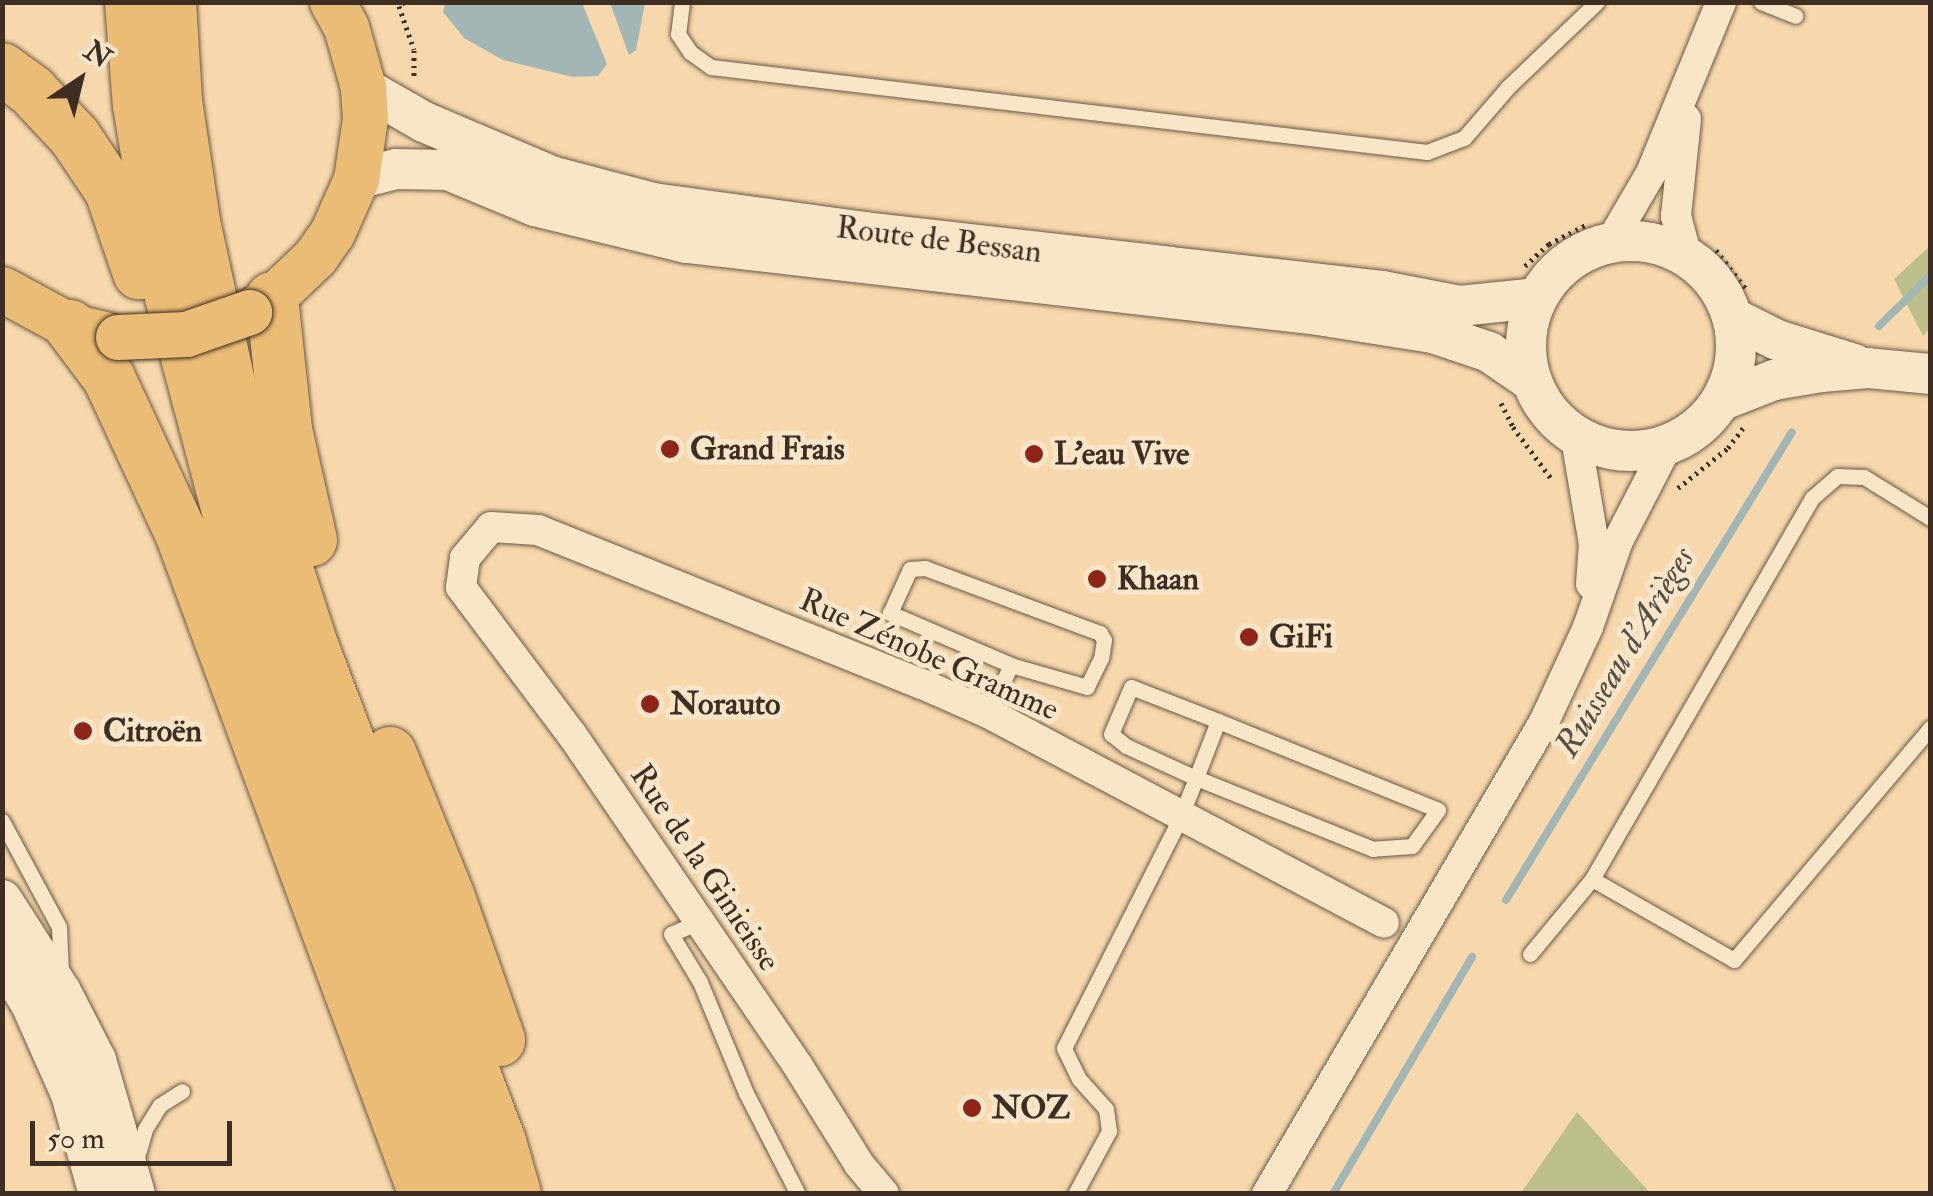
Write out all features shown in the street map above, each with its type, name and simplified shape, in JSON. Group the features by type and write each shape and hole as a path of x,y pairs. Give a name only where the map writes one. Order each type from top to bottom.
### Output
{"highway":[{"path":"131,2 157,230 234,534 394,963 474,1194"},
{"path":"170,2 176,101 194,222 235,410 313,648 500,1142 514,1194"},
{"path":"2,69 32,91 75,137 111,191 132,244 218,548 394,963"},
{"path":"260,305 301,512 369,700 448,895 550,1194"},
{"path":"94,331 110,378 181,533 425,1194"}],"main road":[{"path":"3,289 94,331 186,334 260,305 305,268 332,233 356,179 365,118 363,87 346,27 332,2"}],"street":[{"path":"1610,242 1634,207 1690,86 1721,2"},
{"path":"1687,257 1676,216 1690,86"},
{"name":"Route de Bessan","path":"363,87 404,110 551,176 653,203 865,232 1382,292 1460,306 1528,284"},
{"name":"Route de Bessan","path":"356,179 396,170 448,170 535,206 687,243 1318,315 1432,333 1489,352 1512,384"},
{"path":"1737,409 1733,318 1715,282 1687,257 1648,242 1610,242 1528,284 1526,328 1512,384 1576,438 1618,452 1668,446 1737,409 1774,380 1868,368"},
{"path":"1733,318 1777,340 1868,368 1930,374"},
{"path":"1576,438 1594,544 1588,627"},
{"path":"1267,1194 1544,722 1588,627 1636,502 1668,446"},
{"name":"Rue Zénobe Gramme","path":"461,588 465,558 491,528 538,530 822,642 988,713 1384,922"},
{"name":"Rue de la Ginieisse","path":"461,588 572,734 859,1164 884,1194"},
{"path":"2,900 61,992 96,1060 121,1189"},
{"path":"1315,1111 1336,1059 1387,971 1384,922 1408,920 1439,902"},
{"path":"2,957 31,1004 71,1094 121,1189"}],"lane":[{"path":"682,2 678,34 690,52 710,67 1428,152 1464,138 1508,87 1598,2"},
{"path":"1760,2 1794,16"},
{"path":"1530,954 1592,879 1812,498 1837,476 1864,477 1930,518"},
{"path":"926,568 978,586 1100,632 1104,640 1087,687 1011,664 890,612 910,569 926,568"},
{"path":"988,713 1011,664"},
{"path":"1131,686 1218,721 1438,810 1412,846 1374,849 1196,778 1126,746 1110,734 1131,686"},
{"path":"1075,1194 1109,1131 1106,1109 1079,1079 1064,1048 1181,816 1218,721"},
{"path":"1592,879 1734,960 1930,728"},
{"path":"2,821 59,927 61,992"},
{"path":"700,922 672,934 700,982 746,1093 798,1194"},
{"path":"121,1189 145,1129 160,1105 182,1091"}],"path":[{"path":"404,2 399,6 414,50 414,90 404,110"},
{"path":"1528,284 1549,244 1603,213 1634,207"},
{"path":"1676,216 1696,216 1703,234 1760,310 1774,318 1777,340"},
{"path":"1512,384 1513,427 1548,469 1563,503 1586,499"},
{"path":"1636,502 1657,509 1728,448 1737,409"}],"green space":[{"path":"1930,246 1930,329 1923,336 1894,279"},
{"path":"1577,1112 1643,1185 1650,1193 1521,1193"}],"shaded area":[{"path":"445,3 582,3 607,64 598,76 573,77 503,60 464,38 443,12"},
{"path":"610,3 645,3 636,50 629,55"}],"waterway":[{"name":"Ruisseau d'Arièges","path":"1879,326 1930,276"},
{"name":"Ruisseau d'Arièges","path":"1506,900 1792,432"},
{"name":"Ruisseau d'Arièges","path":"1333,1194 1472,957"}],"place":[{"name":"Grand Frais","path":"670,449"},
{"name":"L'eau Vive","path":"1034,454"},
{"name":"Khaan","path":"1097,579"},
{"name":"GiFi","path":"1249,637"},
{"name":"Norauto","path":"650,704"},
{"name":"Citroën","path":"83,731"},
{"name":"NOZ","path":"972,1108"}]}
